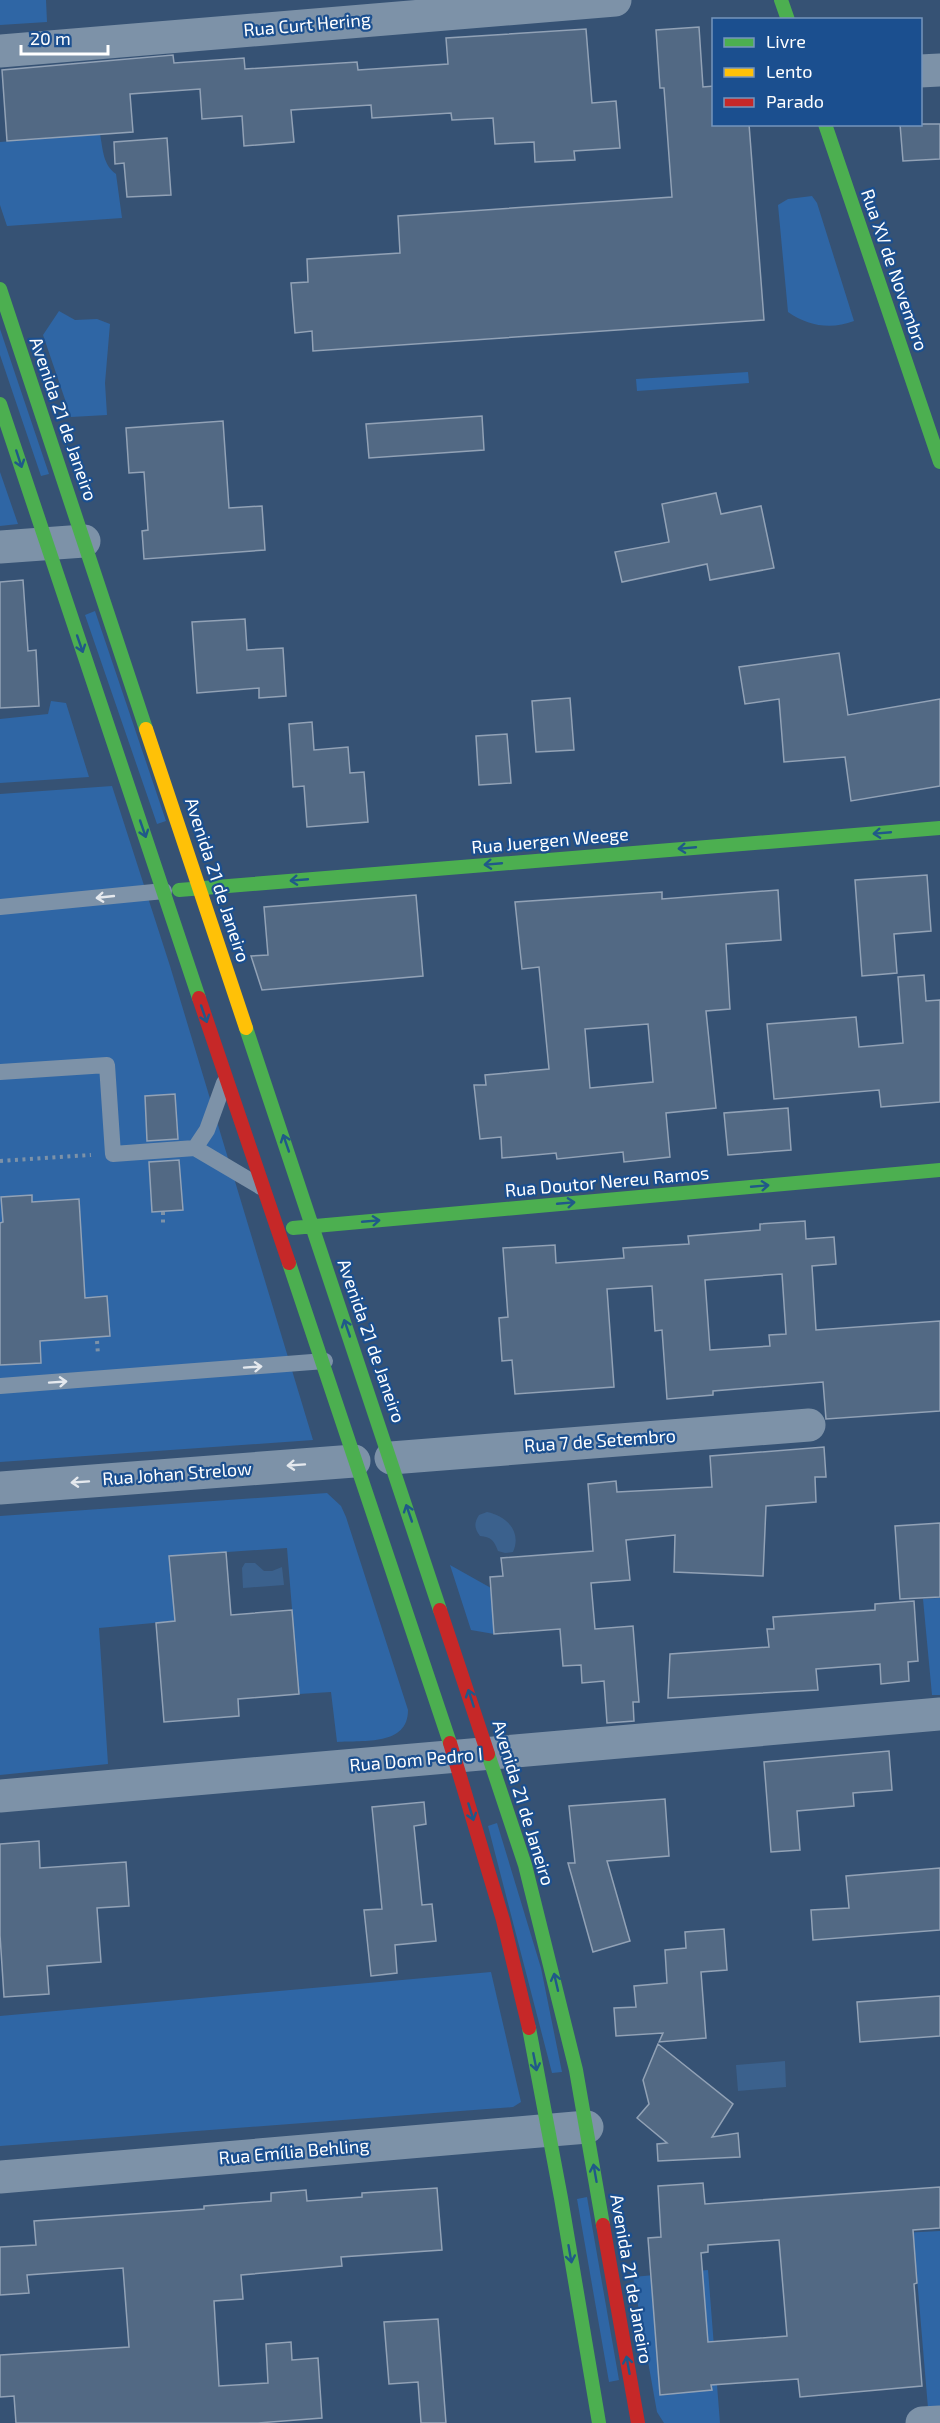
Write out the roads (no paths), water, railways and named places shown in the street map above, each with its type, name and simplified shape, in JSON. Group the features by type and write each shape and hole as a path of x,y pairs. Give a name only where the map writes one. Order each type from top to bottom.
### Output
{"main road":[{"path":"781,0 787,18"},
{"name":"Rua XV de Novembro","path":"826,126 940,462"},
{"name":"Avenida 21 de Janeiro","path":"0,289 490,1753 525,1865 552,1966 587,2127 638,2423"},
{"path":"0,404 453,1756 509,1945 549,2130 599,2423"},
{"name":"Rua Juergen Weege","path":"164,891 940,828"},
{"name":"Rua Doutor Nereu Ramos","path":"277,1229 940,1170"},
{"path":"354,1461 391,1458"}],"street":[{"name":"Rua Curt Hering","path":"0,51 615,0"},
{"path":"922,71 940,70"},
{"path":"0,547 84,541"},
{"name":"Rua 7 de Setembro","path":"391,1458 809,1425"},
{"name":"Rua Johan Strelow","path":"0,1488 354,1461"},
{"name":"Rua Dom Pedro I","path":"0,1796 940,1714"},
{"name":"Rua Emília Behling","path":"0,2176 587,2127"},
{"path":"922,2423 940,2421"}],"lane":[{"path":"0,907 164,891"},
{"path":"0,1072 106,1065 112,1145 195,1148 263,1189"},
{"path":"195,1148 211,1120 226,1077"},
{"path":"0,1386 321,1362 357,1356"}]}
